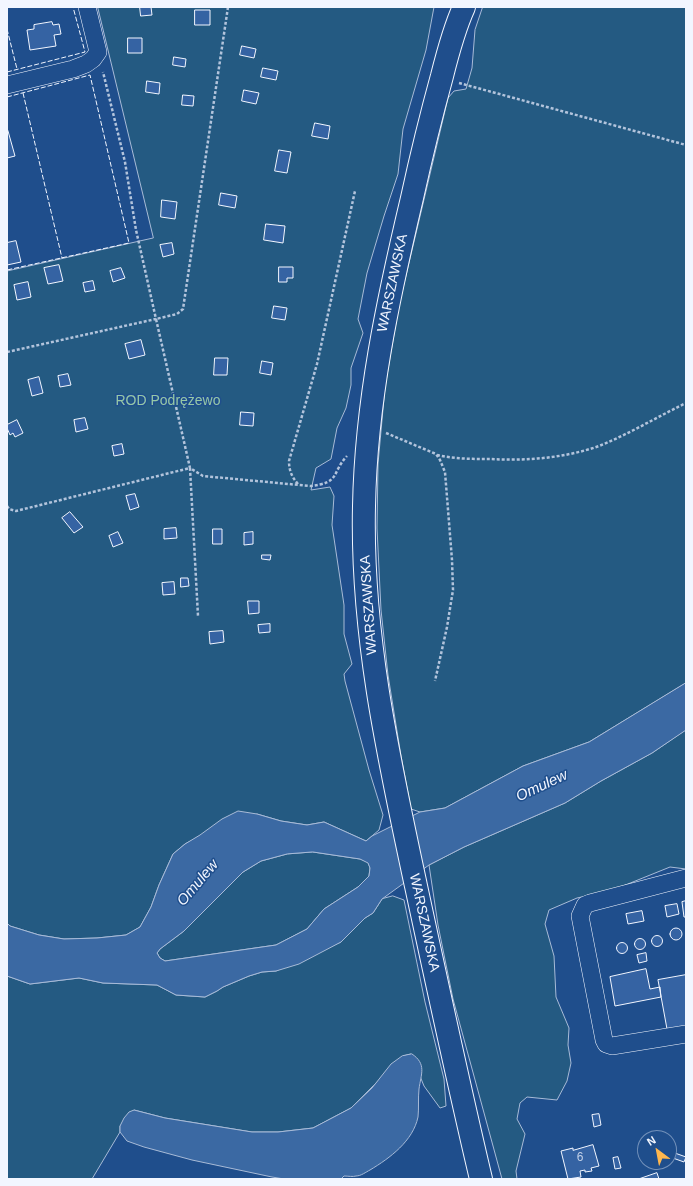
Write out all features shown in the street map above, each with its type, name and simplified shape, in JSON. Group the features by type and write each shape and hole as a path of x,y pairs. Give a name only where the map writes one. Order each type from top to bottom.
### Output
{"main road":[{"name":"WARSZAWSKA","path":"453,7 455,29"},
{"name":"WARSZAWSKA","path":"464,7 455,29 430,120 389,296 379,350 366,450 364,536 368,619 379,705 419,900 481,1179"}],"street":[{"path":"7,85 74,69 86,64 92,59 98,52 87,7"},
{"path":"686,878 590,903 585,905 580,916 606,1044 612,1046 686,1034"}],"path":[{"path":"7,352 177,314 183,309 228,7"},
{"path":"98,52 125,162 136,230 190,468 198,616"},
{"path":"441,78 686,145"},
{"path":"299,485 292,477 289,468 289,461 317,364 355,191"},
{"path":"369,424 436,454 462,459 514,460 559,456 598,446 686,403"},
{"path":"7,506 9,509 16,511 190,468 204,476 299,485 320,485 329,482 336,475 346,456 354,451 366,450"},
{"path":"435,681 447,627 453,590 445,472 436,454"}],"green space":[{"name":"ROD Podrężewo","path":"98,7 434,7 426,50 403,129 398,174 367,273 358,319 363,333 351,368 351,385 346,408 337,428 331,459 316,468 311,490 330,487 334,496 332,525 344,605 344,634 352,664 344,674 369,770 383,815 379,830 366,841 324,822 307,825 281,821 257,814 200,836 185,844 173,854 151,907 140,927 126,935 64,939 39,935 10,926 7,923 7,271 153,238"},
{"path":"483,7 686,7 686,683 589,742 523,766 445,808 420,812 411,809 388,675 381,610 377,528 378,464 385,387 399,305 448,98 454,91 466,89 472,68 475,30"},
{"path":"686,730 686,869 670,867 613,890 577,898 549,910 545,924 554,956 556,997 569,1028 568,1045 571,1063 567,1081 557,1100 527,1097 520,1103 517,1119 525,1134 516,1171 517,1179 502,1179 453,999 438,925 429,865 464,847 565,803 652,753"},
{"path":"313,852 360,859 368,862 370,868 369,876 358,887 324,909 307,929 276,945 165,961 160,958 157,953 160,949 184,931 243,872 261,861 287,854"},
{"path":"393,896 404,900 425,1002 444,1079 446,1106 440,1108 424,1086 411,1054 403,1056 351,1108 313,1128 278,1132 252,1132 165,1118 134,1110 120,1126 120,1132 92,1179 7,1179 7,976 30,984 79,978 103,983 157,985 176,995 205,997 223,987 249,976 262,972 276,971 341,942 365,918 373,913 382,899"}],"water":[{"name":"Omulew","path":"686,683 686,730 652,753 565,803 464,847 429,865 382,899 373,913 365,918 341,942 299,964 276,971 262,972 249,976 223,987 205,997 176,995 157,985 103,983 79,978 30,984 7,976 7,923 10,926 39,935 64,939 126,935 140,927 151,907 173,854 222,819 238,811 257,814 281,821 307,825 324,822 366,841 372,836 420,812 445,808 523,766 589,742","holes":["313,852 360,859 368,863 370,868 369,876 358,887 324,909 307,929 276,945 165,961 160,958 157,953 160,949 184,931 243,872 261,861 287,854"]},
{"path":"412,1054 420,1062 422,1070 418,1117 415,1126 411,1134 400,1148 378,1165 360,1175 344,1176 341,1179 284,1179 272,1177 192,1160 144,1147 127,1141 120,1132 120,1126 124,1118 129,1112 134,1110 165,1118 252,1132 278,1132 313,1128 351,1108 372,1088 391,1064 402,1056"}],"building":[{"path":"140,7 151,7 152,15 141,16"},
{"path":"195,10 210,10 210,25 195,25"},
{"path":"52,22 53,25 59,24 61,34 54,35 56,46 30,50 27,30 34,29 34,25"},
{"path":"128,38 142,38 142,53 128,53"},
{"path":"242,46 256,49 254,58 240,55"},
{"path":"174,57 186,59 185,67 173,65"},
{"path":"263,68 278,71 276,80 261,77"},
{"path":"147,81 160,83 159,94 146,92"},
{"path":"244,90 259,93 256,104 242,101"},
{"path":"183,95 194,96 193,106 182,105"},
{"path":"315,123 330,126 328,139 312,136"},
{"path":"8,131 15,156 7,158 7,132"},
{"path":"279,150 291,152 287,173 275,171"},
{"path":"221,193 237,196 235,208 219,205"},
{"path":"162,200 177,202 175,219 161,217"},
{"path":"266,224 285,226 283,243 264,240"},
{"path":"16,241 21,262 7,265 7,243"},
{"path":"172,243 174,254 163,257 160,245"},
{"path":"59,265 63,281 48,284 44,268"},
{"path":"279,267 293,267 293,278 287,278 287,282 279,282"},
{"path":"121,268 125,278 113,282 110,271"},
{"path":"93,281 95,290 85,292 83,283"},
{"path":"28,282 31,297 17,300 14,285"},
{"path":"274,306 287,308 285,320 272,318"},
{"path":"141,340 145,355 129,359 125,344"},
{"path":"215,358 228,358 227,375 214,375"},
{"path":"262,361 273,363 271,375 260,373"},
{"path":"68,374 71,385 60,387 58,376"},
{"path":"39,377 43,393 32,396 28,380"},
{"path":"241,412 254,413 253,426 240,425"},
{"path":"85,418 88,429 76,432 74,420"},
{"path":"17,420 23,433 15,437 13,433 10,435 7,425"},
{"path":"122,444 124,454 114,456 112,446"},
{"path":"135,494 139,507 130,510 126,496"},
{"path":"70,512 83,527 74,533 62,518"},
{"path":"176,528 177,538 164,539 164,529"},
{"path":"213,529 222,529 222,544 213,544"},
{"path":"118,532 123,543 113,547 109,536"},
{"path":"253,532 253,544 244,545 244,533"},
{"path":"262,555 271,555 270,560 262,559"},
{"path":"181,578 188,578 189,586 181,587"},
{"path":"174,582 175,594 163,595 162,583"},
{"path":"248,601 259,601 259,613 249,614"},
{"path":"270,624 270,632 259,633 258,625"},
{"path":"223,631 224,642 210,644 209,632"},
{"path":"686,901 686,917 684,917 682,902"},
{"path":"677,904 679,914 667,917 665,906"},
{"path":"642,911 644,921 628,924 626,914"},
{"path":"674,928 678,928 682,934 678,940 674,940 670,936 670,932"},
{"path":"655,936 659,936 661,937 661,945 655,946 652,943 652,939"},
{"path":"638,939 642,939 644,940 644,948 638,949 635,946 635,942"},
{"path":"620,943 624,943 626,944 626,952 620,953 617,950 617,946"},
{"path":"646,953 647,961 639,963 637,955"},
{"path":"646,969 650,989 660,987 661,997 615,1006 610,977"},
{"path":"686,975 686,1026 667,1029 658,980"},
{"path":"599,1114 601,1125 594,1127 592,1115"},
{"path":"593,1145 599,1166 591,1168 592,1171 580,1171 581,1177 568,1179 561,1151 573,1148 573,1150"},
{"path":"677,1154 686,1157 684,1162 677,1160"},
{"path":"618,1157 621,1168 615,1169 613,1158"},
{"path":"657,1173 659,1179 639,1179"}],"fence":[{"path":"7,72 85,52 73,7"},
{"path":"7,29 17,69"},
{"path":"7,97 90,75 129,243 7,270"},
{"path":"23,93 62,258"}]}
